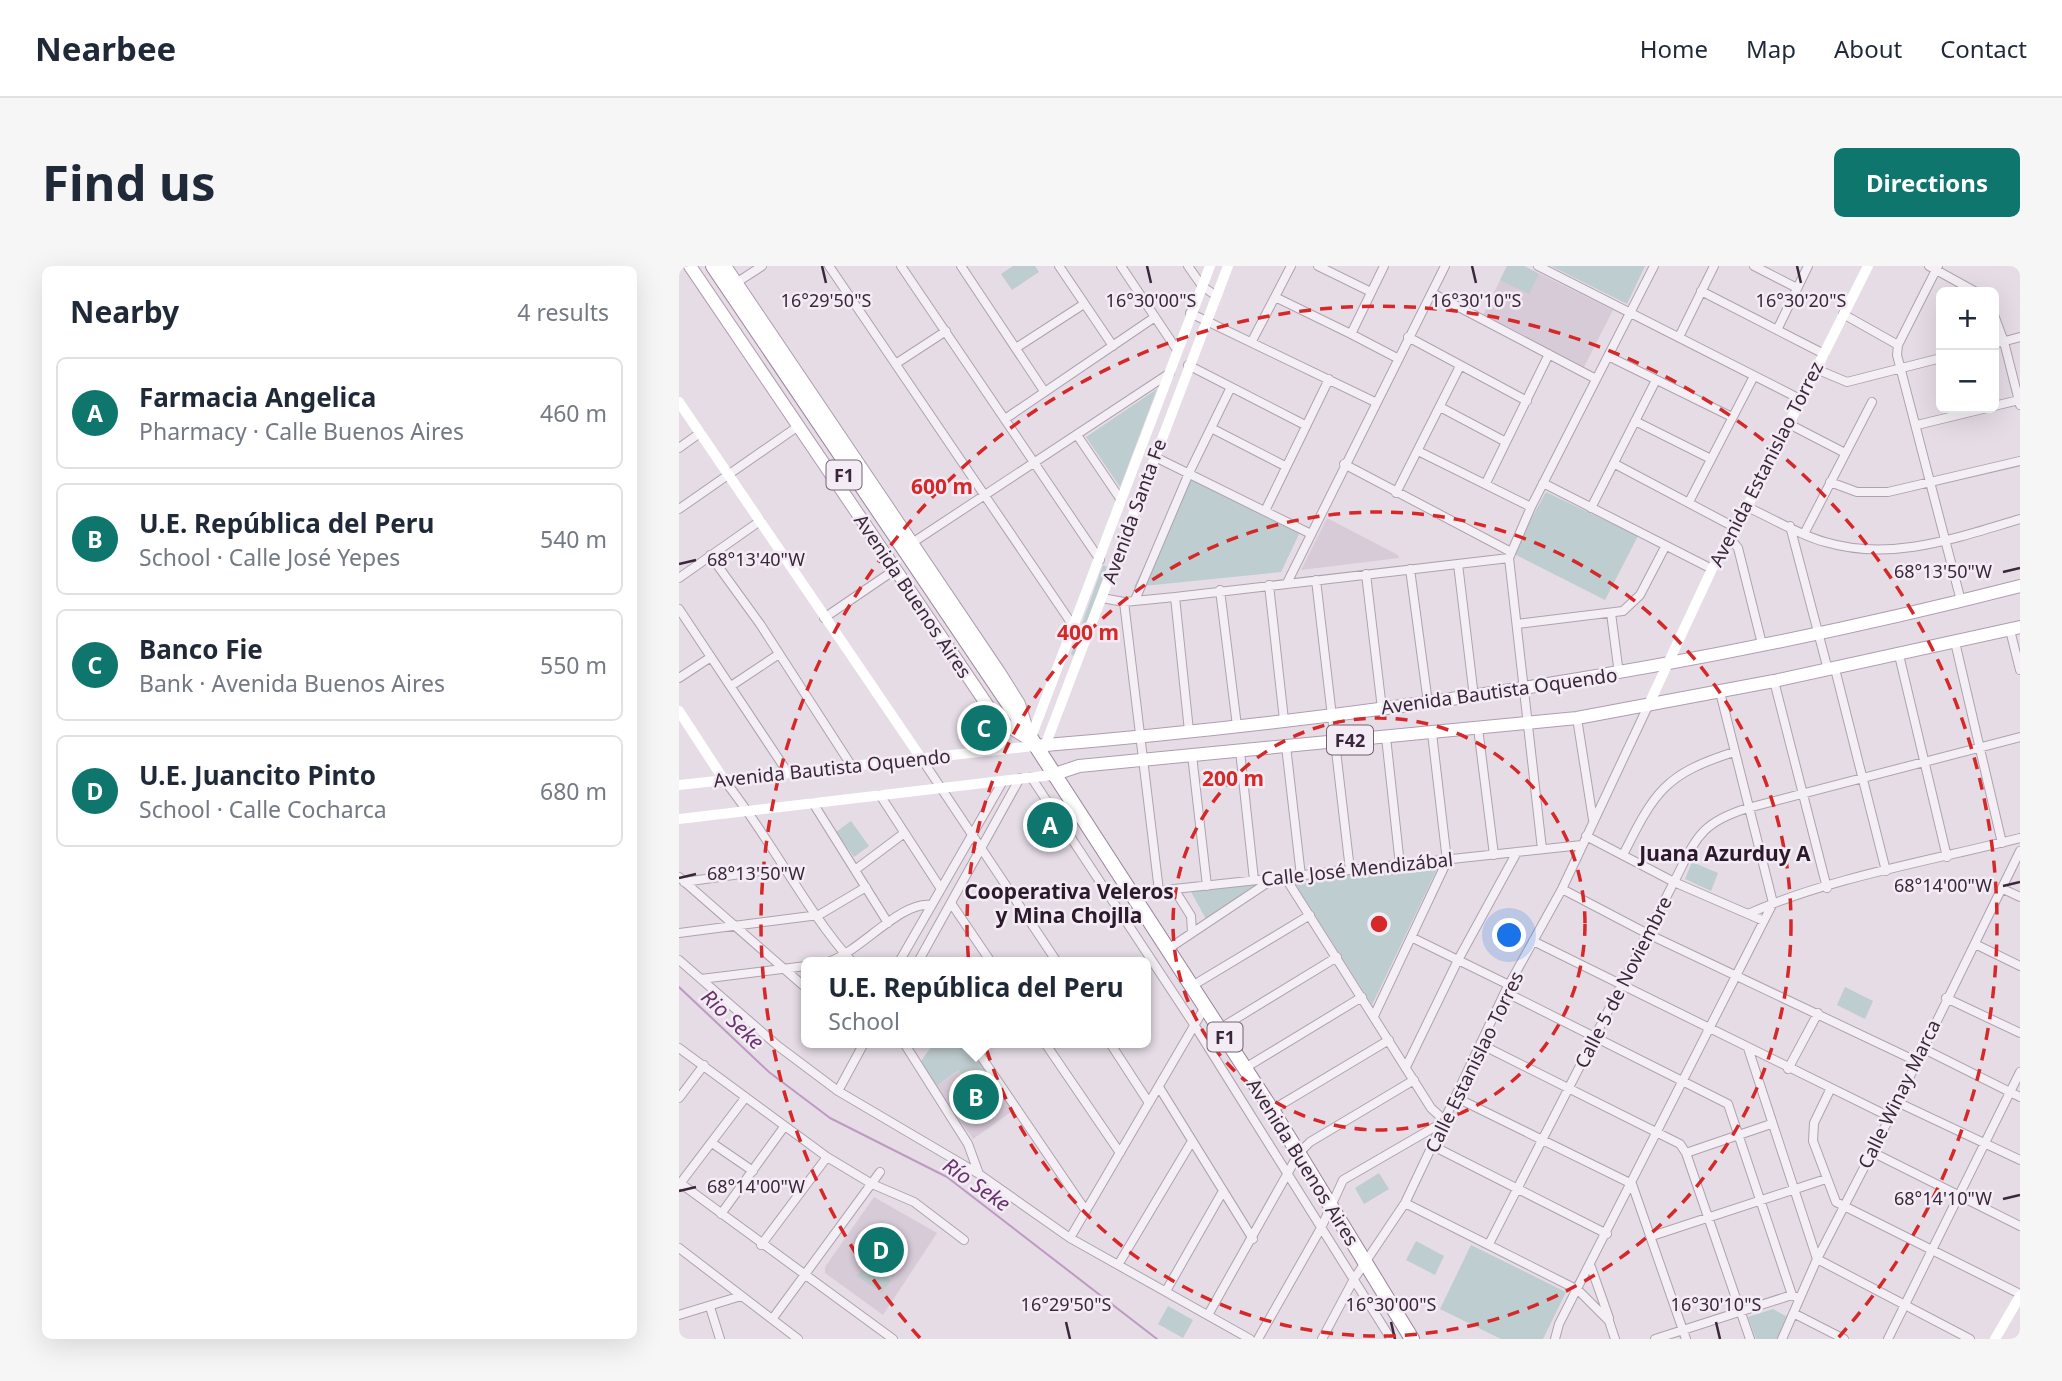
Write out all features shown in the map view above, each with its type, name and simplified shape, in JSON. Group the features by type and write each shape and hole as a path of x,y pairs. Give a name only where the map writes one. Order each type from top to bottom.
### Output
{"highway":[{"name":"Avenida Buenos Aires","path":"703,266 992,694 1038,747"},
{"name":"Avenida Buenos Aires","path":"713,266 1038,747 1052,775 1272,1110 1412,1339"}],"main road":[{"name":"Avenida Buenos Aires","path":"690,266 996,718 1038,747"},
{"name":"Avenida Buenos Aires","path":"725,266 1019,704 1038,747"},
{"name":"Avenida Santa Fe","path":"1038,747 1074,626 1210,266"},
{"name":"Avenida Santa Fe","path":"1038,747 1102,598 1153,456 1228,266"},
{"name":"Avenida Estanislao Torrez","path":"1669,665 1712,569 1747,507 1868,266"},
{"path":"679,402 921,758"},
{"name":"Avenida Bautista Oquendo","path":"679,785 981,750 1139,738 1474,697 1669,665 2020,586"},
{"name":"Avenida Bautista Oquendo","path":"679,819 1052,775 1079,766 1577,718 1775,681 2015,628"},
{"name":"Calle Estanislao Torres","path":"1648,706 1669,665"},
{"path":"679,710 724,780"},
{"path":"1995,1339 2020,1295"}],"street":[{"path":"736,283 762,266"},
{"path":"829,266 1074,626"},
{"path":"901,266 1100,559"},
{"path":"961,266 1044,391"},
{"path":"1059,266 1113,346"},
{"path":"1121,266 1177,350"},
{"path":"1188,266 1202,286 1215,295"},
{"path":"1252,341 1291,266"},
{"path":"1318,266 1371,292"},
{"path":"1351,334 1384,266"},
{"path":"1287,583 1445,266"},
{"path":"1538,266 1800,399"},
{"path":"1542,849 1510,555 1531,507 1654,266"},
{"path":"1679,337 1714,266"},
{"path":"1754,266 1797,288"},
{"path":"1777,330 1808,266"},
{"path":"1961,601 1901,368 1898,345 1934,267 1968,287"},
{"path":"1702,291 1824,354"},
{"path":"1432,293 1596,379"},
{"path":"1275,297 1397,358"},
{"path":"1016,348 1084,304"},
{"path":"1190,313 1375,402"},
{"path":"1843,314 1898,345"},
{"path":"1005,419 1155,317"},
{"path":"1999,328 2019,403 1999,405"},
{"path":"897,363 946,331"},
{"path":"1408,337 1527,401"},
{"path":"1999,343 2020,337"},
{"path":"1486,483 1549,354"},
{"path":"1608,356 1732,417"},
{"path":"1816,369 1847,382 1936,359"},
{"path":"1188,365 1305,425"},
{"path":"1396,493 1460,366"},
{"path":"912,543 986,497 1170,373"},
{"path":"1689,502 1754,376"},
{"path":"1265,511 1329,379"},
{"path":"1591,508 1655,380"},
{"path":"1135,600 1189,473 1231,387"},
{"path":"1804,534 1872,402"},
{"path":"1440,407 1506,442"},
{"path":"1917,425 1966,413"},
{"path":"1635,421 1711,459"},
{"path":"1787,423 1845,453"},
{"path":"679,509 797,427"},
{"path":"1211,428 1285,466"},
{"path":"679,448 700,433"},
{"path":"1077,435 1121,500"},
{"path":"1418,450 1531,507"},
{"path":"1153,456 1311,534"},
{"path":"1830,482 1857,492 1888,492 2020,461"},
{"path":"1344,464 1510,555"},
{"path":"1615,464 1689,502 1733,533 1762,644"},
{"path":"1543,483 1712,569"},
{"path":"1747,507 1823,542 1869,551 1920,547 2020,519"},
{"path":"679,578 760,521"},
{"path":"1790,526 1817,632 1832,669 1886,871"},
{"path":"1517,624 1623,611 1635,603 1665,547"},
{"path":"710,555 851,765"},
{"path":"1102,598 1123,602 1175,597 1458,564 1510,555"},
{"path":"1458,564 1474,697"},
{"path":"824,618 896,569"},
{"path":"1410,569 1428,703"},
{"path":"1366,574 1382,709"},
{"path":"1316,580 1350,870"},
{"path":"1269,585 1284,720"},
{"path":"1220,590 1237,726"},
{"path":"1175,597 1189,731"},
{"path":"1123,602 1159,891"},
{"path":"679,609 788,773"},
{"path":"1611,613 1619,674"},
{"path":"2015,628 2020,670"},
{"path":"1955,642 2002,843"},
{"path":"731,686 779,654"},
{"path":"1899,655 1947,857"},
{"path":"679,678 711,657"},
{"path":"1775,681 1827,888"},
{"path":"1555,1339 1685,1081 1708,1028 1738,975 1773,903 1720,692"},
{"name":"Calle Estanislao Torres","path":"1322,1339 1354,1279 1405,1203 1507,989 1562,889 1648,706"},
{"path":"1577,718 1594,820"},
{"path":"1478,728 1494,855"},
{"path":"1374,1016 1413,938 1447,860 1432,733"},
{"path":"1386,737 1400,865"},
{"name":"Calle 5 de Noviembre","path":"1489,1244 1674,882 1706,827 1716,819 1748,808 2020,737"},
{"path":"1286,746 1301,876"},
{"path":"1240,751 1254,880"},
{"path":"1623,855 1643,816 1669,781 1700,763 1734,752"},
{"path":"1192,755 1207,886"},
{"path":"921,758 1054,957"},
{"path":"921,957 1025,778 1148,957"},
{"path":"724,780 749,811 848,957"},
{"path":"902,957 1003,780"},
{"path":"880,795 941,889"},
{"path":"813,803 888,923"},
{"path":"855,870 903,834"},
{"path":"1585,836 1674,882 1764,921"},
{"path":"1748,914 1773,903 1886,871 2020,838"},
{"name":"Calle José Mendizábal","path":"1133,897 1174,889 1582,845"},
{"name":"Calle Winay Marca","path":"1781,1339 1795,1314 1796,1297 1890,1117 2020,851"},
{"path":"1406,1067 1458,960 1517,852"},
{"path":"682,879 785,868"},
{"path":"1258,1339 1332,1207 1343,1180 1445,1121 1431,1108 1286,877"},
{"path":"1168,949 1273,878"},
{"path":"682,879 801,983"},
{"path":"679,933 819,915 866,887"},
{"path":"1174,889 1191,916 1192,932"},
{"path":"1562,889 1648,934 1916,1061"},
{"path":"2003,889 2020,897"},
{"path":"951,903 988,957"},
{"path":"851,957 888,923 916,905 931,905"},
{"path":"1192,986 1310,915"},
{"path":"1413,938 1594,1036 1728,1104 1741,1134 1796,1297 1741,1311 1685,1334 1655,1339"},
{"path":"1533,941 1830,1090 1890,1117"},
{"path":"1975,944 2020,966"},
{"path":"1219,1029 1338,957"},
{"path":"679,960 778,1046 838,1091 979,1174 1070,1238 1250,1339"},
{"path":"1151,962 1195,1026 1391,1339"},
{"path":"701,979 801,966"},
{"path":"1245,1068 1362,997"},
{"path":"1946,998 2020,1033"},
{"path":"1070,1238 1205,1007"},
{"path":"1788,1069 1818,1013"},
{"path":"1272,1110 1389,1040"},
{"path":"1482,1045 1680,1144 1686,1153 1750,1339"},
{"path":"679,1048 827,1157 872,1184 914,1202 964,1240"},
{"path":"838,1091 861,1048"},
{"path":"907,1048 968,1144 979,1174"},
{"path":"975,1048 1086,1211"},
{"path":"1048,1048 1120,1153"},
{"path":"1112,1048 1149,1103"},
{"path":"1748,1048 1817,1259 1970,1339"},
{"path":"1922,1048 2020,1097"},
{"path":"679,1098 704,1065"},
{"path":"1888,1339 1931,1247 2020,1072"},
{"path":"1208,1315 1299,1153 1310,1142 1413,1080"},
{"path":"1159,1087 1253,1239"},
{"path":"1830,1090 1813,1132 1832,1196 1843,1207 1931,1247 2020,1295"},
{"path":"1457,1097 1632,1184 1685,1334"},
{"path":"745,1098 680,1184 893,1339"},
{"path":"1897,1102 2020,1160"},
{"path":"1686,1153 1771,1124"},
{"path":"720,1214 784,1127"},
{"path":"1118,1265 1192,1141"},
{"path":"712,1143 753,1171"},
{"path":"1433,1146 1607,1234"},
{"path":"1872,1152 2020,1226"},
{"path":"761,1245 827,1157"},
{"path":"773,1318 880,1172"},
{"path":"1652,1236 1826,1178"},
{"path":"1166,1291 1223,1191"},
{"path":"1405,1203 1578,1290 1609,1321"},
{"path":"679,1248 683,1256 799,1339"},
{"path":"1591,1267 1615,1339"},
{"path":"679,1315 741,1296"},
{"path":"710,1307 720,1339"},
{"path":"1795,1314 1844,1339"}],"shaded area":[{"path":"1013,266 1035,266 1039,272 1012,290 1001,274"},
{"path":"1507,266 1524,266 1613,310 1584,367 1483,315"},
{"path":"1507,266 1524,266 1539,274 1529,294 1500,280"},
{"path":"1551,266 1645,266 1627,304"},
{"path":"1157,389 1120,487 1086,437"},
{"path":"1188,478 1300,532 1281,572 1134,587"},
{"path":"1546,492 1638,536 1605,600 1512,553"},
{"path":"1327,518 1398,555 1399,558 1301,570"},
{"path":"1103,565 1107,567 1074,656 1071,654"},
{"path":"851,821 869,846 854,857 836,832"},
{"path":"1692,862 1718,873 1711,891 1685,879"},
{"path":"1440,863 1372,1005 1294,882"},
{"path":"1256,884 1206,919 1190,890"},
{"path":"1845,987 1873,1001 1865,1019 1837,1005"},
{"path":"930,1048 973,1048 987,1068 968,1082 959,1070 936,1086 921,1061"},
{"path":"987,1068 1015,1109 973,1139 936,1086 960,1070"},
{"path":"989,1089 999,1103 976,1119 966,1105"},
{"path":"1379,1173 1389,1189 1364,1204 1355,1188"},
{"path":"874,1197 937,1233 883,1315 825,1273 825,1267"},
{"path":"1416,1241 1444,1256 1435,1275 1406,1260"},
{"path":"879,1244 904,1260 893,1277 868,1260"},
{"path":"1471,1245 1566,1292 1543,1339 1501,1339 1440,1309"},
{"path":"866,1263 891,1280 882,1293 857,1276"},
{"path":"1168,1306 1193,1320 1183,1338 1158,1324"},
{"path":"1773,1309 1789,1318 1778,1339 1756,1339 1748,1317"}],"waterway":[{"name":"Río Seke","path":"679,987 769,1072 830,1118 947,1177 1157,1339"}],"place":[{"name":"Banco Fie","path":"984,728"},
{"name":"Farmacia Angelica","path":"1050,825"},
{"name":"U.E. República del Peru","path":"976,1097"},
{"name":"U.E. Juancito Pinto","path":"881,1250"}],"district":[{"name":"Juana Azurduy A","path":"1725,853"},
{"name":"Cooperativa Veleros y Mina Chojlla","path":"1069,903"}],"water label":[{"name":"Rio Seke","path":"733,1019"}]}
